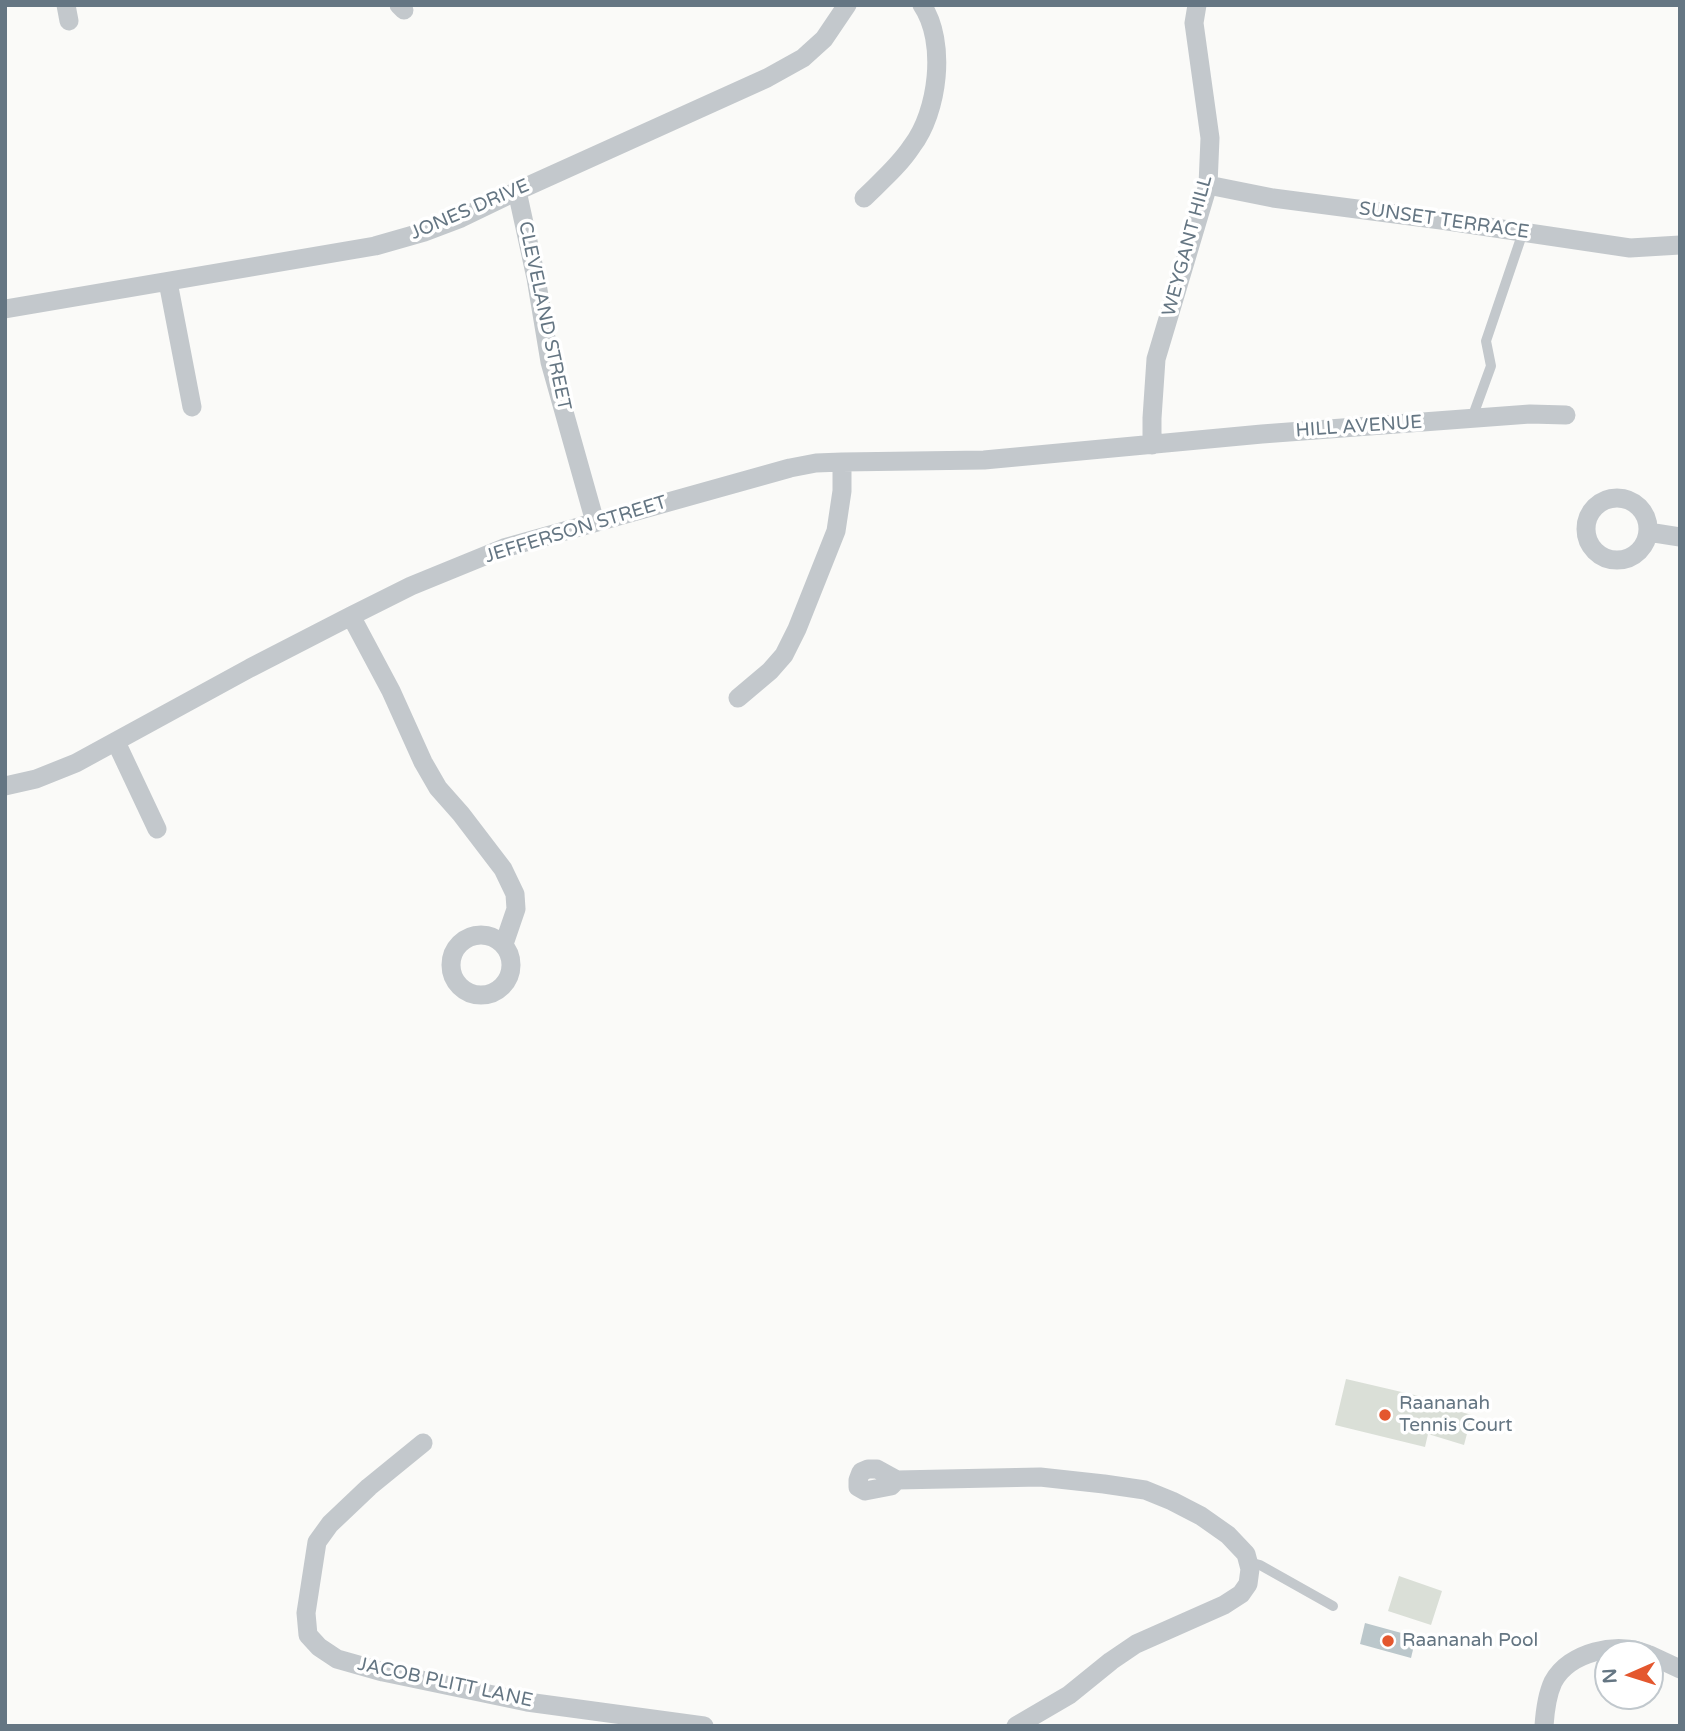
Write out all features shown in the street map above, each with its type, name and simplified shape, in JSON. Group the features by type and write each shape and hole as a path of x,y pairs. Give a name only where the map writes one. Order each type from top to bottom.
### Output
{"street":[{"name":"JONES DRIVE","path":"5,309 375,246 424,232 461,218 768,78 803,58 824,39 847,5"},
{"path":"864,198 914,144 931,104 937,54 932,30 922,5"},
{"name":"WEYGANT HILL","path":"1152,445 1156,359 1208,185 1210,138 1195,23 1197,5"},
{"name":"SUNSET TERRACE","path":"1208,185 1273,198 1630,248 1680,245"},
{"name":"CLEVELAND STREET","path":"517,191 536,278 550,362 595,522"},
{"path":"168,282 192,407"},
{"name":"HILL AVENUE","path":"1152,445 1472,418 1530,414 1566,415"},
{"name":"JEFFERSON STREET","path":"5,786 36,779 76,763 351,616 411,586 504,548 816,463 984,460 1152,445"},
{"path":"738,698 770,671 784,654 797,629 836,531 842,491 842,462"},
{"path":"1648,532 1680,537"},
{"path":"351,616 438,788 503,869 515,894 516,909 504,944"},
{"path":"116,742 157,829"},
{"name":"JACOB PLITT LANE","path":"423,1443 369,1487 330,1524 317,1542 306,1613 309,1635 319,1647 337,1659 383,1672 527,1702 704,1726"},
{"path":"897,1480 1040,1478 1145,1490 1201,1516 1228,1535 1247,1558 1250,1569 1248,1584 1241,1594 1224,1605 1136,1644 1069,1695 1016,1726"},
{"path":"1544,1726 1547,1702 1554,1681 1569,1664 1594,1652"},
{"path":"1664,1662 1680,1670"}],"lane":[{"path":"1472,418 1491,366 1486,341 1523,232"},
{"path":"1247,1558 1333,1606"}],"shaded area":[{"name":"Raananah Tennis Court","path":"1346,1379 1436,1400 1436,1405 1472,1415 1464,1445 1428,1434 1425,1447 1335,1425"},
{"path":"1399,1576 1442,1591 1431,1625 1388,1611"},
{"name":"Raananah Pool","path":"1365,1623 1416,1637 1411,1658 1360,1644"}],"place":[{"name":"Raananah Tennis Court","path":"1385,1415"},
{"name":"Raananah Pool","path":"1388,1641"}]}
